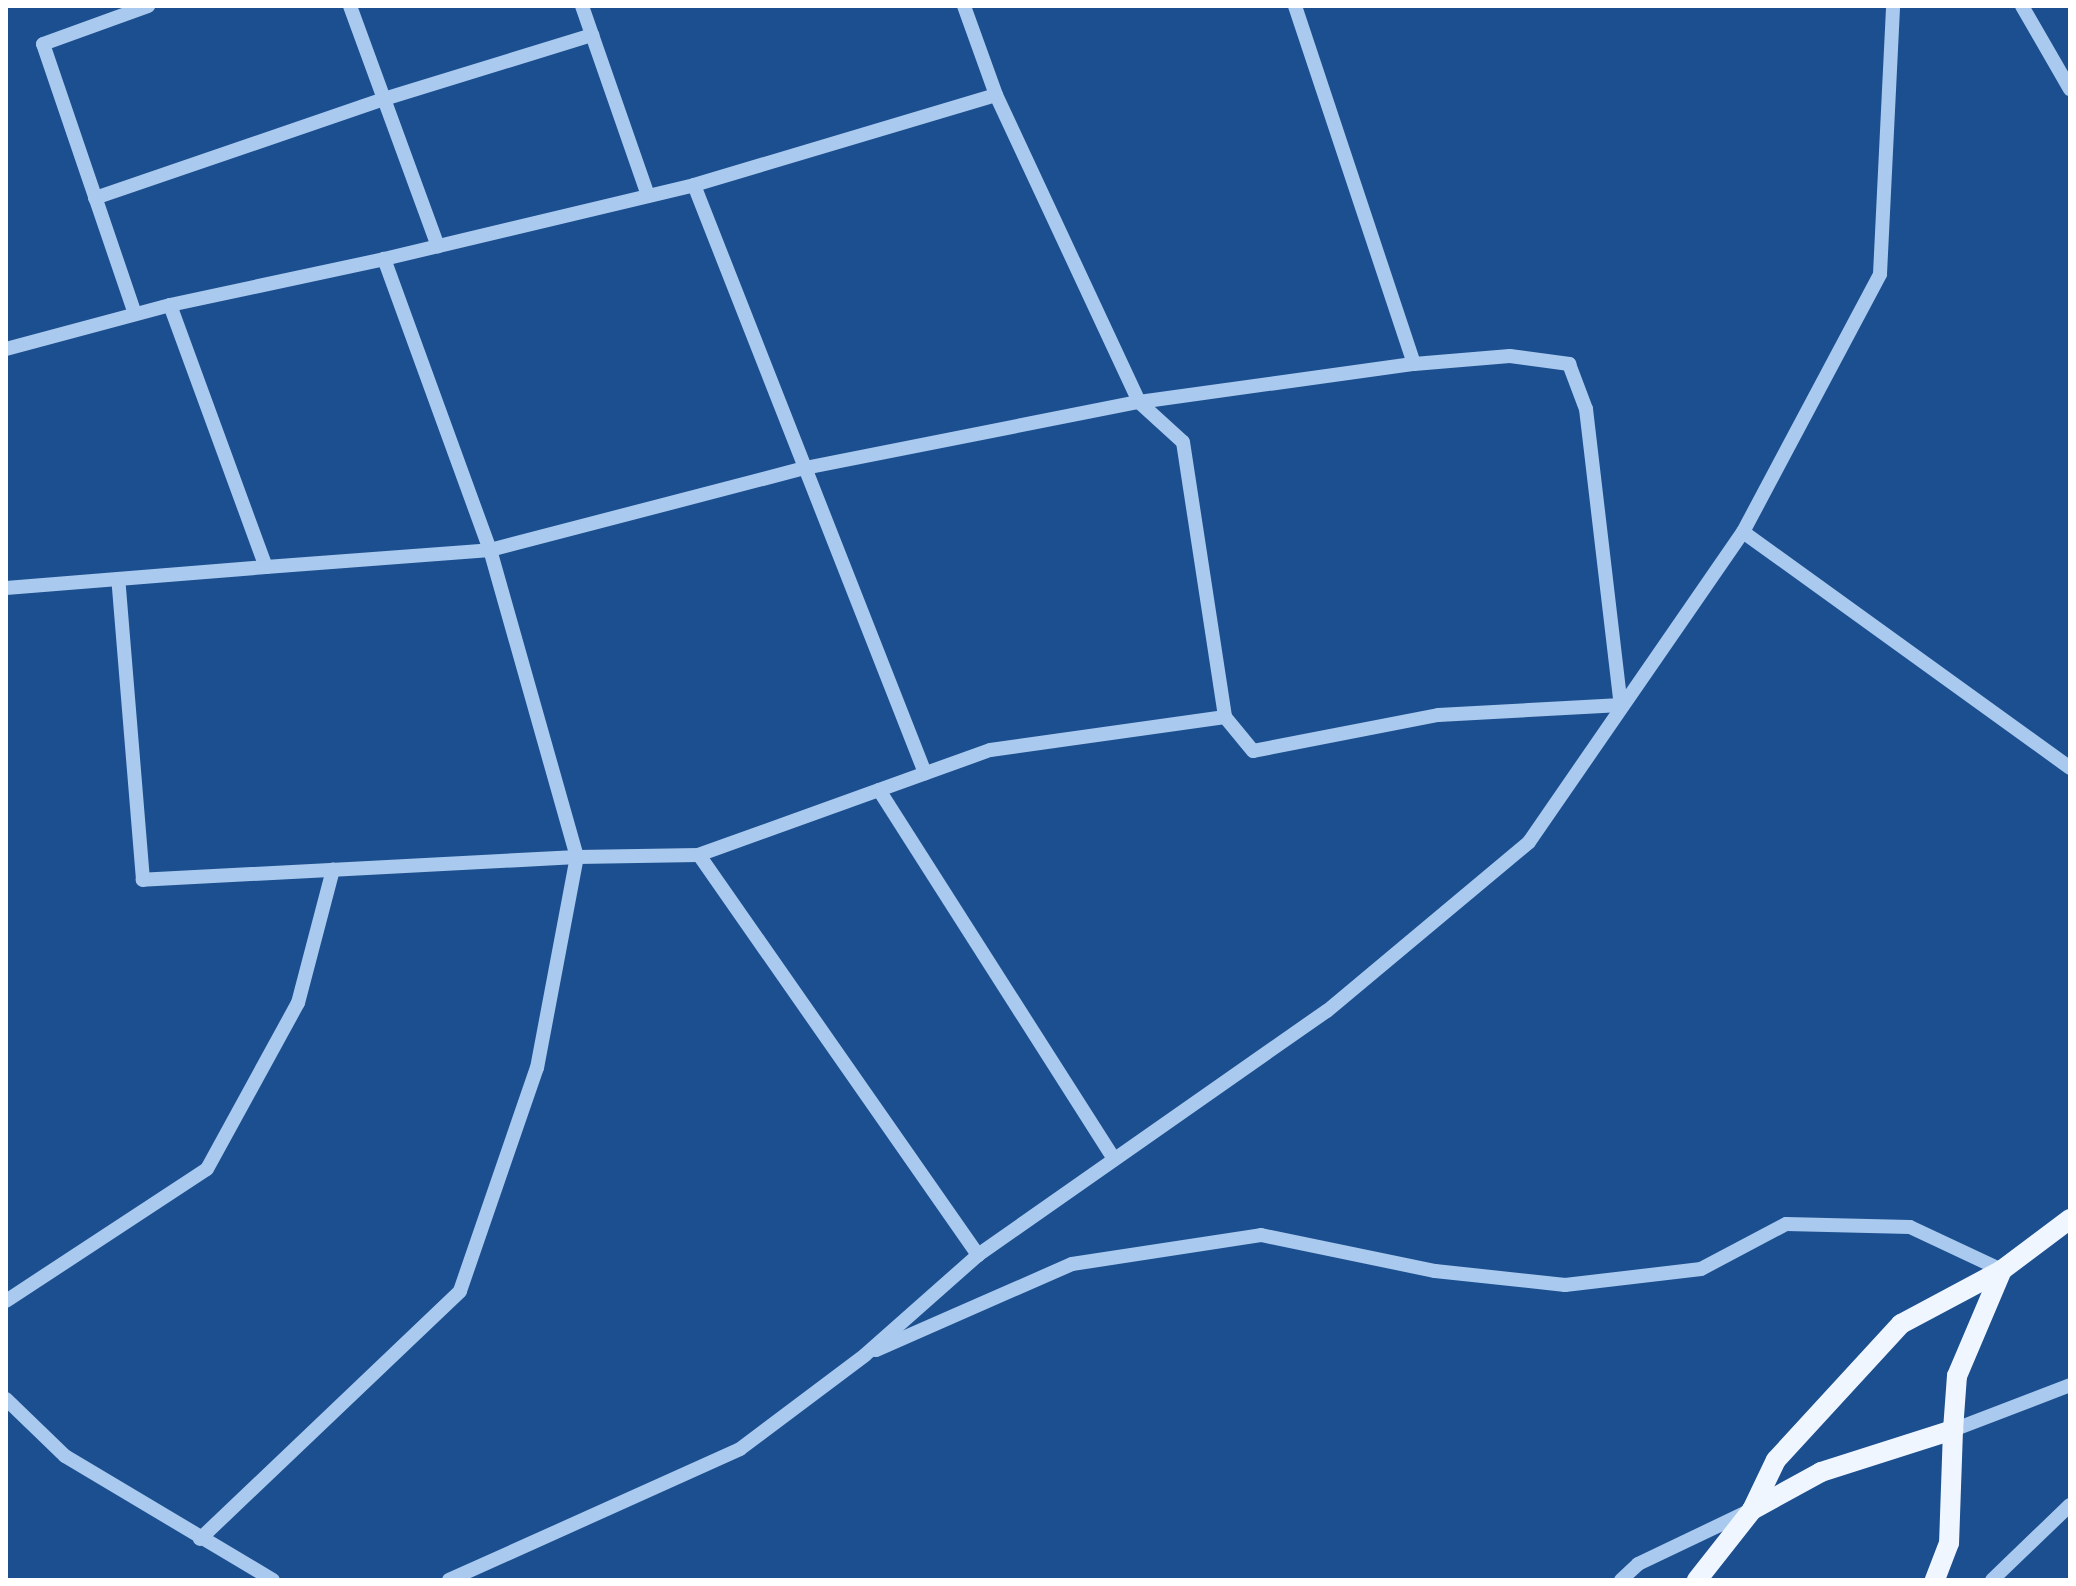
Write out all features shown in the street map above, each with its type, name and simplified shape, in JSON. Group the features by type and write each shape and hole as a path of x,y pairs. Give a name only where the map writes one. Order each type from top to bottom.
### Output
{"main road":[{"path":"1697,1580 1752,1510 1776,1460 1901,1324 2002,1270 2070,1219"},
{"path":"1935,1580 1949,1543 1957,1376 2002,1270"},
{"path":"1752,1510 1821,1472 1953,1430"}],"street":[{"path":"135,314 43,44 148,6"},
{"path":"350,6 438,246"},
{"path":"582,6 648,196"},
{"path":"964,6 996,95 1139,402 1183,442 1225,717 1253,751 1438,715 1621,705"},
{"path":"1295,6 1414,364"},
{"path":"449,1580 740,1449 865,1355 978,1255 1113,1157 1327,1011 1529,842 1743,532 1880,274 1893,6"},
{"path":"2022,6 2070,89"},
{"path":"95,198 384,99 592,35"},
{"path":"6,349 170,305 384,259 694,185 996,95"},
{"path":"694,185 925,773"},
{"path":"200,1539 460,1291 537,1068 577,857 490,550 384,259"},
{"path":"170,305 266,567"},
{"path":"6,588 490,550 805,468 1139,402 1414,364 1510,356 1569,364 1586,409 1621,705"},
{"path":"1743,532 2070,768"},
{"path":"118,579 143,880 577,857 699,855 990,750 1225,717"},
{"path":"879,790 1113,1157"},
{"path":"699,855 978,1255"},
{"path":"6,1301 207,1169 298,1003 333,870"},
{"path":"865,1355 1072,1264 1261,1235 1435,1271 1565,1285 1701,1269 1786,1224 1910,1227 2002,1270"},
{"path":"1953,1430 2070,1385"},
{"path":"6,1399 65,1456 273,1580"},
{"path":"1992,1580 2070,1505"},
{"path":"1621,1580 1638,1564 1752,1510"}]}
